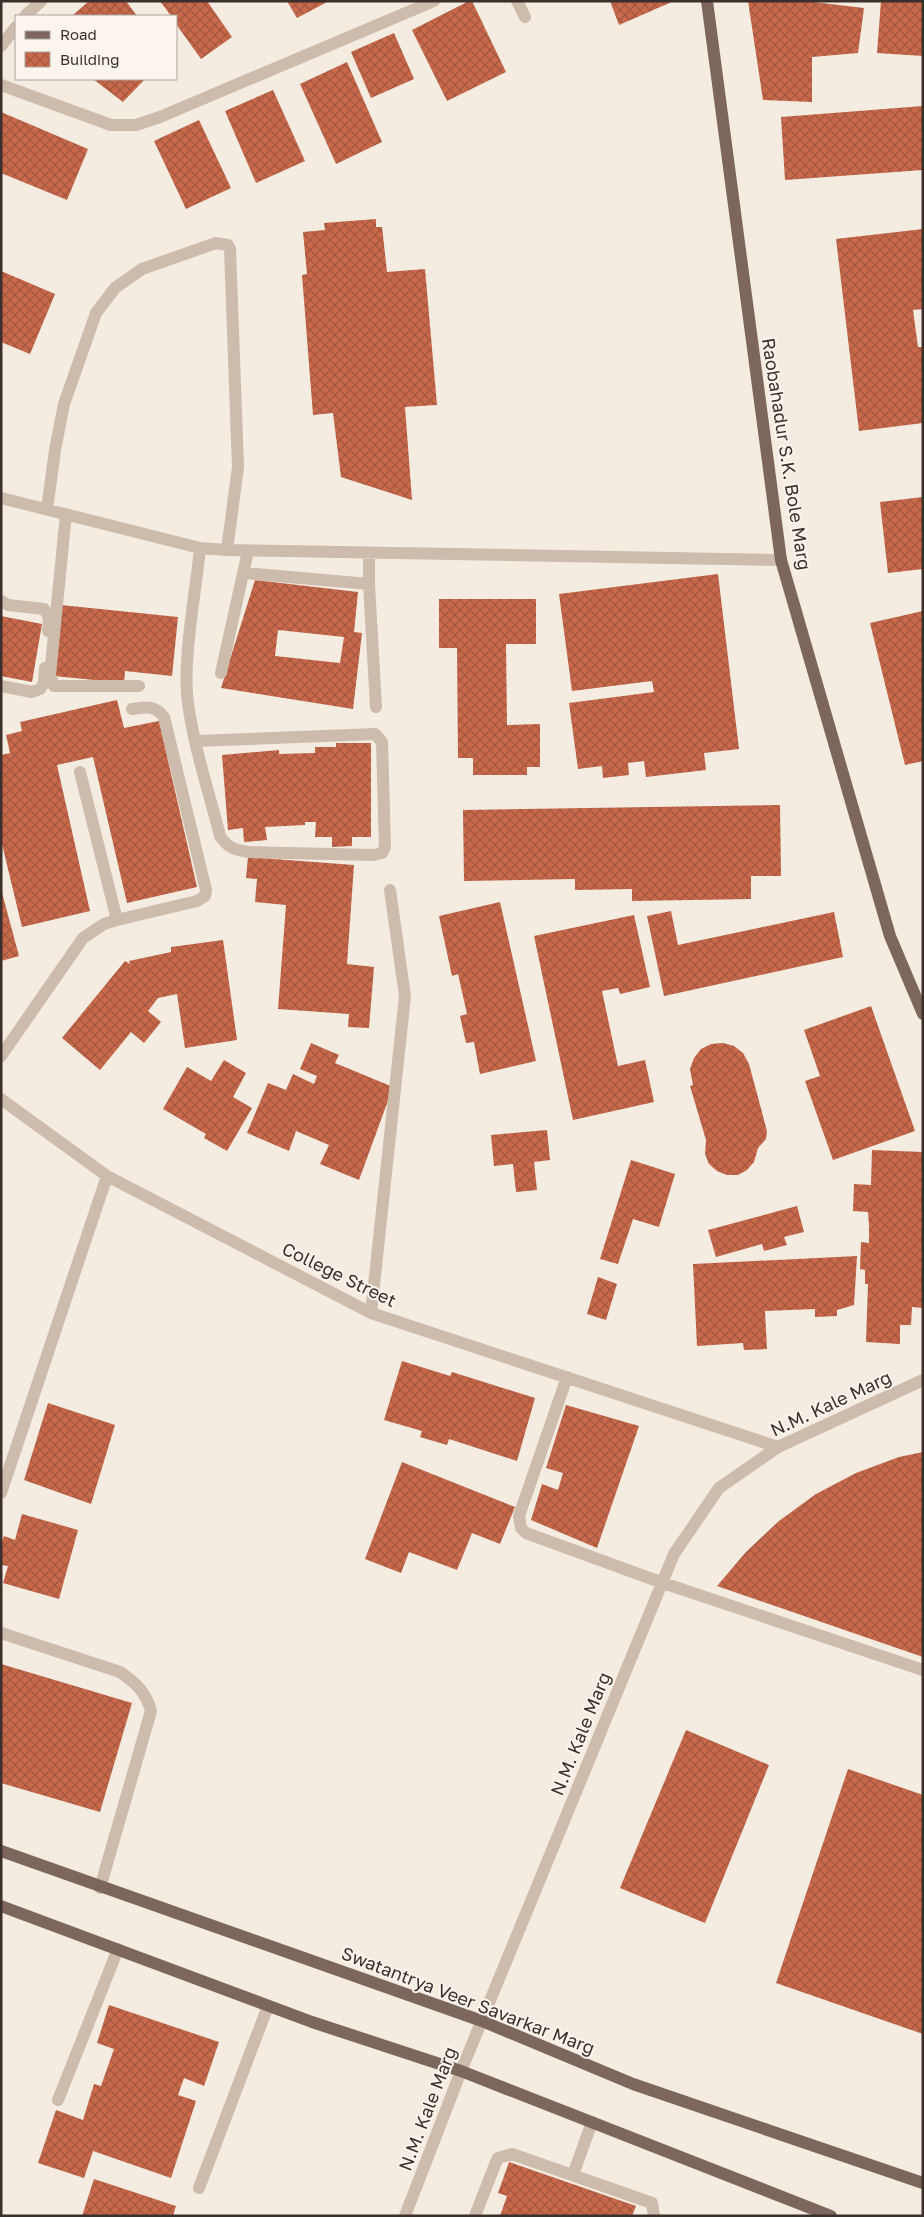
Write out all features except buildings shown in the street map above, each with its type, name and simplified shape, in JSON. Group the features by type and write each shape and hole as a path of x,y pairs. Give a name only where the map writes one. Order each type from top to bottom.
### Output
{"main road":[{"name":"Raobahadur S.K. Bole Marg","path":"707,1 781,560 890,936 923,1014"},
{"name":"Swatantrya Veer Savarkar Marg","path":"1,1851 100,1888 482,2022 633,2084 923,2183"},
{"path":"1,1906 268,2006 461,2071 831,2216"}],"street":[{"path":"26,15 41,1"},
{"path":"1,85 112,125 136,125 160,117 434,1"},
{"path":"518,1 525,17"},
{"path":"1,46 15,28"},
{"path":"47,509 54,450 64,404 96,313 115,288 142,269 216,243 223,243 230,249 238,467 227,550"},
{"path":"1,498 200,548 248,551 781,560"},
{"path":"66,514 50,675 52,683 54,686 139,686"},
{"path":"196,740 375,734 382,742 385,847 382,852 374,855 248,852 237,851 226,845 220,836 196,740 188,702 188,661 200,548"},
{"path":"221,673 248,551"},
{"path":"369,553 376,707"},
{"path":"244,573 369,584"},
{"path":"1,601 8,605 44,609 49,616 44,683 40,690 32,692 1,686"},
{"path":"1,1056 83,938 104,924 197,901 205,896 206,890 164,717 152,706 132,709"},
{"path":"80,772 117,920"},
{"path":"371,1313 405,996 390,890"},
{"name":"College Street","path":"1,1099 107,1176 371,1313 778,1447"},
{"path":"1,1493 107,1176"},
{"path":"567,1377 520,1516 521,1528 526,1533 662,1583 923,1670"},
{"name":"N.M. Kale Marg","path":"406,2216 461,2071 674,1554 719,1488 778,1447 923,1380"},
{"path":"1,1633 120,1672 136,1683 147,1698 151,1711 100,1888"},
{"path":"58,2100 118,1949"},
{"path":"198,2188 268,2006"},
{"path":"573,2175 592,2122"},
{"path":"474,2216 496,2162 506,2154 512,2154 652,2203 654,2216"}]}
